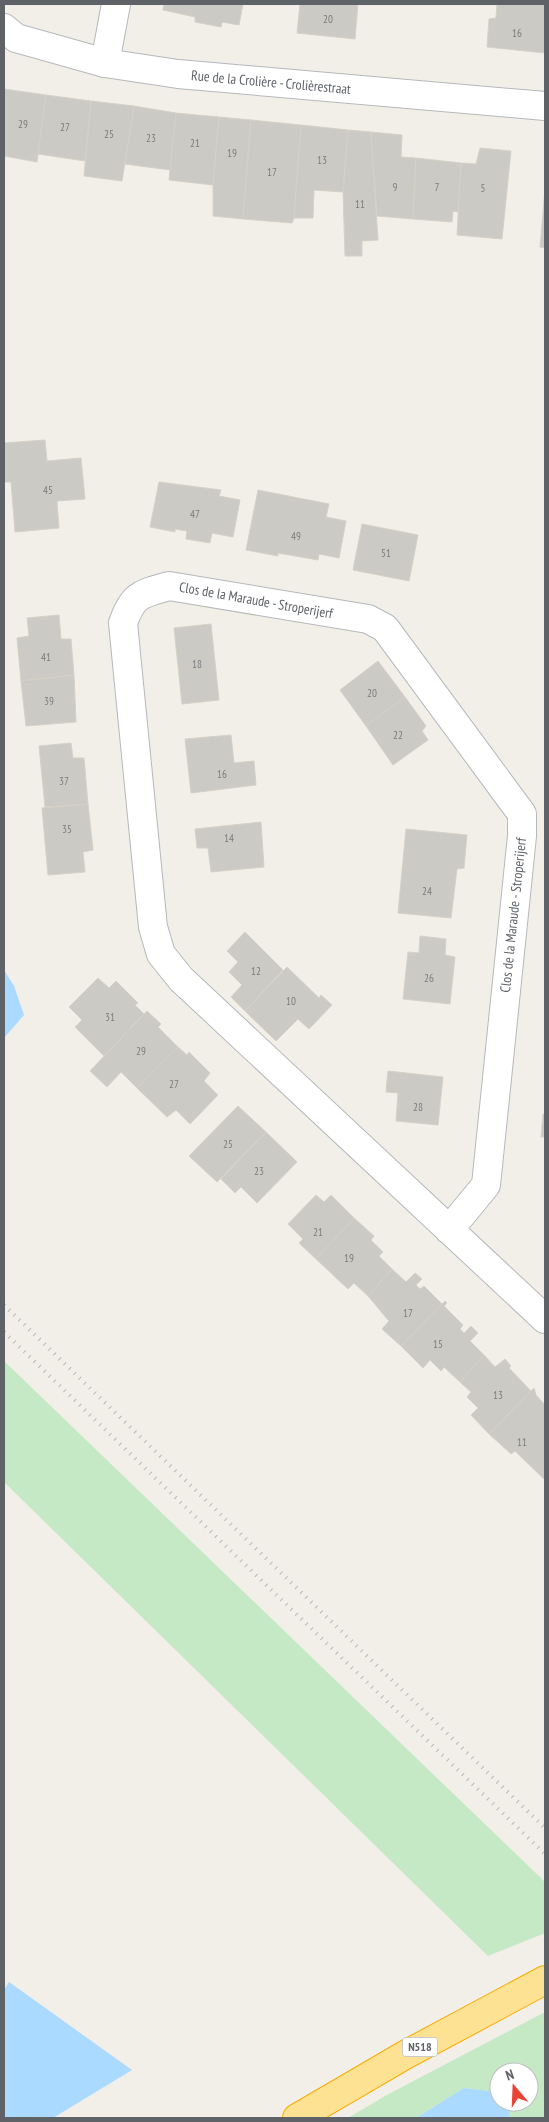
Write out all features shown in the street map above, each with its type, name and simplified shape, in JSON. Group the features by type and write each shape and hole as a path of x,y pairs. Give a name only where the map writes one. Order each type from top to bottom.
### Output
{"highway":[{"name":"N518","path":"297,2118 405,2055 545,1980"}],"street":[{"path":"105,63 116,4"},
{"name":"Rue de la Crolière - Crolièrestraat","path":"4,28 16,38 105,63 178,74 545,106"},
{"name":"Clos de la Maraude - Stroperijerf","path":"449,1230 486,1185 522,836 522,814 385,628 368,619 169,586 142,594 130,605 123,623 153,927 161,954 180,979 449,1230 545,1319"}],"green space":[{"path":"4,1361 545,1882 545,1933 488,1956 4,1482"},
{"path":"545,2012 545,2118 510,2118 508,2112 539,2112 539,2062 489,2062 489,2091 464,2088 416,2118 348,2118 385,2096"}],"water":[{"path":"4,970 14,986 24,1015 4,1038"},
{"path":"9,1982 132,2070 53,2118 4,2118 4,1990"},
{"path":"464,2088 489,2091 489,2112 509,2112 510,2118 416,2118"}],"building":[{"path":"164,4 243,4 239,25 222,22 221,27 195,22 195,17 163,10"},
{"path":"300,4 358,4 355,39 297,33"},
{"path":"497,4 545,4 545,53 487,47 489,19 496,18"},
{"path":"4,89 46,95 37,162 4,156"},
{"path":"46,95 91,101 85,161 38,154"},
{"path":"91,101 134,106 122,181 84,176"},
{"path":"134,106 176,113 170,170 125,164"},
{"path":"176,113 219,117 213,185 169,180"},
{"path":"219,117 251,120 243,219 213,216 213,185"},
{"path":"251,120 301,125 294,218 292,223 243,219"},
{"path":"301,125 348,130 343,192 314,190 313,218 294,218"},
{"path":"348,130 371,132 378,240 362,241 362,256 345,256 343,192"},
{"path":"371,132 402,135 401,157 416,158 413,219 377,216"},
{"path":"480,148 511,151 502,239 457,235 461,163 476,164"},
{"path":"416,158 461,163 458,212 453,211 452,222 413,219"},
{"path":"545,189 545,248 540,247"},
{"path":"45,440 47,461 81,458 85,499 57,501 59,528 15,532 11,482 4,482 4,443"},
{"path":"159,482 221,490 219,496 240,500 233,537 212,533 210,543 186,539 187,531 175,529 175,532 150,527"},
{"path":"258,490 329,504 326,517 346,521 339,558 319,554 318,560 278,553 278,556 246,550"},
{"path":"362,524 418,535 409,581 353,570"},
{"path":"59,615 61,639 71,639 74,675 21,681 17,638 29,636 27,618"},
{"path":"211,624 219,700 182,704 174,628"},
{"path":"378,661 405,697 366,726 340,690"},
{"path":"74,675 76,722 26,726 21,681"},
{"path":"405,697 426,726 422,731 428,740 393,765 366,726"},
{"path":"231,735 234,763 254,761 256,785 191,793 185,739"},
{"path":"71,743 73,758 84,758 88,804 45,807 39,746"},
{"path":"88,804 93,850 83,852 85,872 48,875 42,808"},
{"path":"261,822 264,867 211,872 208,848 197,848 195,829"},
{"path":"406,829 467,835 464,868 457,869 451,918 398,913"},
{"path":"245,932 283,970 245,1011 231,997 242,985 229,972 238,962 227,951"},
{"path":"420,936 446,939 445,955 455,957 450,1004 403,999 408,952 419,953"},
{"path":"287,967 319,998 321,995 332,1005 309,1029 298,1019 276,1041 245,1011"},
{"path":"98,978 109,988 116,981 138,1003 135,1005 144,1014 104,1056 75,1027 82,1020 69,1007"},
{"path":"147,1011 161,1024 158,1027 178,1047 137,1088 121,1072 107,1087 90,1071"},
{"path":"178,1047 187,1055 189,1052 210,1073 204,1081 218,1095 190,1124 176,1110 167,1117 137,1088"},
{"path":"388,1071 443,1077 438,1125 396,1121 398,1093 386,1092"},
{"path":"238,1106 266,1132 217,1182 189,1156"},
{"path":"543,1114 545,1114 545,1137 541,1137"},
{"path":"266,1132 297,1162 257,1203 241,1187 235,1193 221,1179"},
{"path":"316,1195 324,1202 331,1195 354,1218 316,1259 299,1243 303,1239 288,1224"},
{"path":"354,1218 374,1236 371,1240 383,1252 379,1256 392,1269 368,1296 354,1283 348,1289 316,1259"},
{"path":"392,1269 406,1282 415,1273 422,1279 416,1285 420,1289 424,1286 442,1304 401,1346 382,1329 389,1321 368,1296"},
{"path":"445,1301 447,1303 444,1306 463,1325 460,1329 464,1333 471,1326 478,1333 470,1341 484,1355 460,1382 444,1367 441,1371 430,1360 423,1368 401,1346"},
{"path":"484,1355 495,1367 505,1359 511,1366 509,1368 531,1391 489,1434 471,1415 478,1408 467,1397 471,1392 460,1382"},
{"path":"534,1388 536,1395 545,1405 545,1480 515,1451 511,1454 489,1434"}],"railway":[{"path":"4,1305 545,1828"},
{"path":"4,1332 545,1854"}]}
